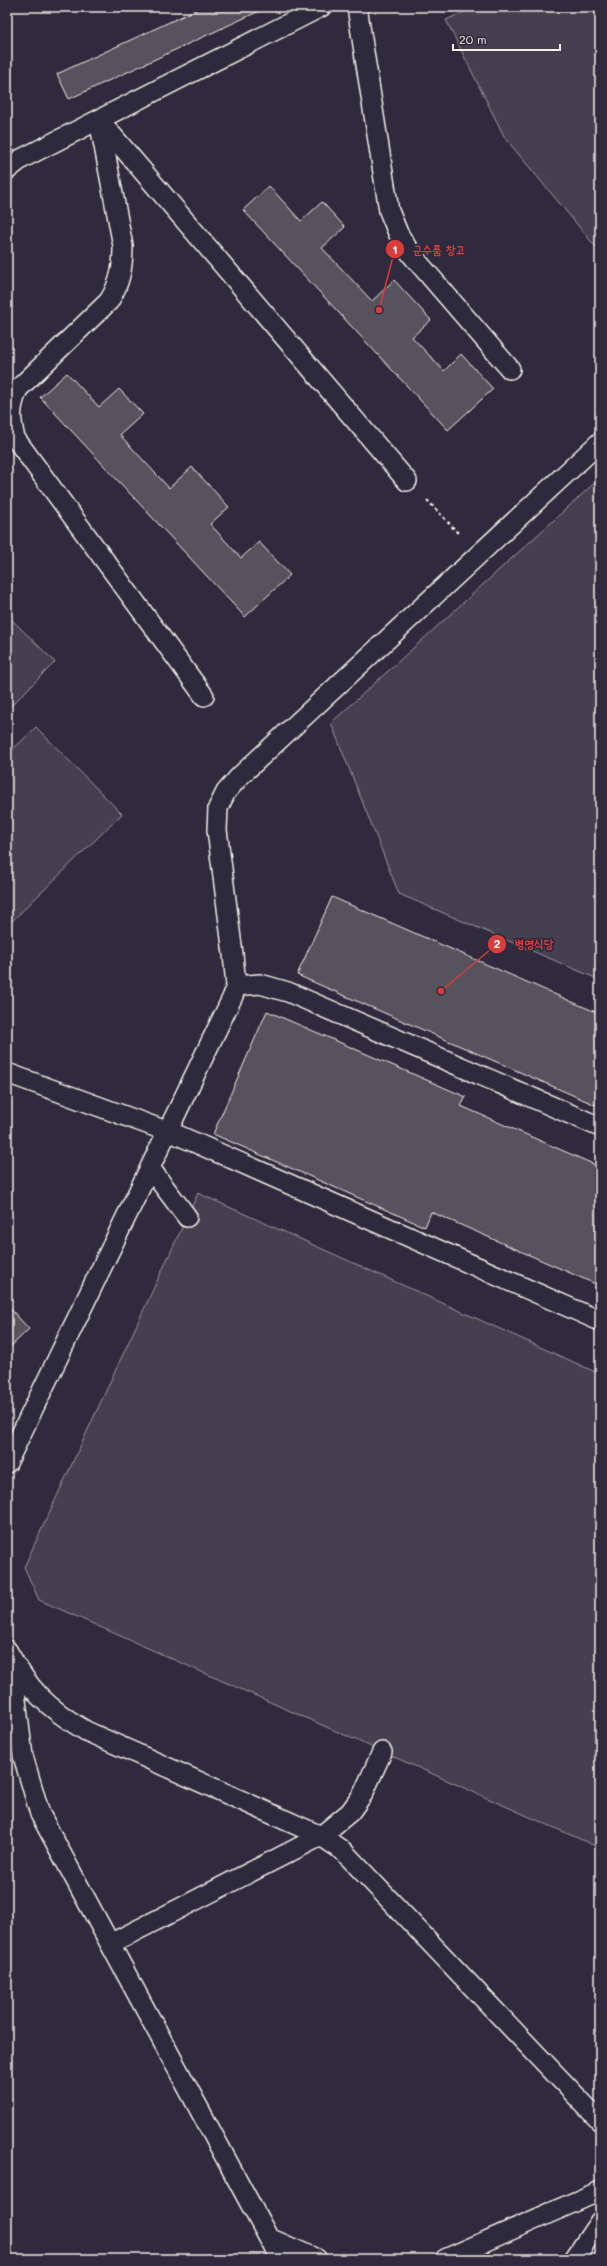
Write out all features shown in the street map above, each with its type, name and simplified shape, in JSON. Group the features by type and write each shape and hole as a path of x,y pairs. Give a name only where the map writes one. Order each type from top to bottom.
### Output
{"lane":[{"path":"7,170 21,159 321,7"},
{"path":"357,7 389,212 398,233 411,254 510,369"},
{"path":"99,120 407,481"},
{"path":"99,120 123,246 123,267 118,287 109,301 18,389 11,404 11,422 15,438 204,696"},
{"path":"7,1462 233,996 236,986 217,830 218,808 226,792 240,776 600,442"},
{"path":"236,986 260,984 288,992 600,1128"},
{"path":"7,1072 168,1132 600,1321"},
{"path":"150,1168 187,1216"},
{"path":"9,1653 38,1696 60,1715 86,1731 321,1836 343,1851 600,2121"},
{"path":"9,1653 23,1756 40,1814 280,2259"},
{"path":"110,1944 321,1836 350,1812 363,1794 382,1752"},
{"path":"445,2259 600,2191"},
{"path":"574,2259 600,2222"},
{"path":"269,2238 317,2259"}],"shaded area":[{"path":"475,7 600,7 600,252 505,138 446,20"},
{"path":"600,478 600,980 399,894 331,723"},
{"path":"7,615 55,662 7,710"},
{"path":"36,727 122,814 7,926 7,755"},
{"path":"198,1193 600,1374 600,1848 39,1600 24,1567"}],"building":[{"path":"202,7 268,7 69,99 57,74"},
{"path":"269,186 301,221 322,202 345,227 322,248 372,301 394,280 431,320 412,337 444,371 461,354 493,389 448,430 243,210"},
{"path":"67,373 99,407 119,389 143,414 120,435 169,488 192,467 229,507 210,524 241,558 259,542 290,575 245,617 40,397"},
{"path":"332,897 600,1014 600,1107 297,975"},
{"path":"267,1011 466,1097 461,1106 600,1167 600,1286 431,1212 425,1227 213,1134"},
{"path":"7,1305 29,1329 7,1350"}],"place":[{"name":"군수품 창고","path":"379,310"},
{"name":"병영식당","path":"441,991"}]}
